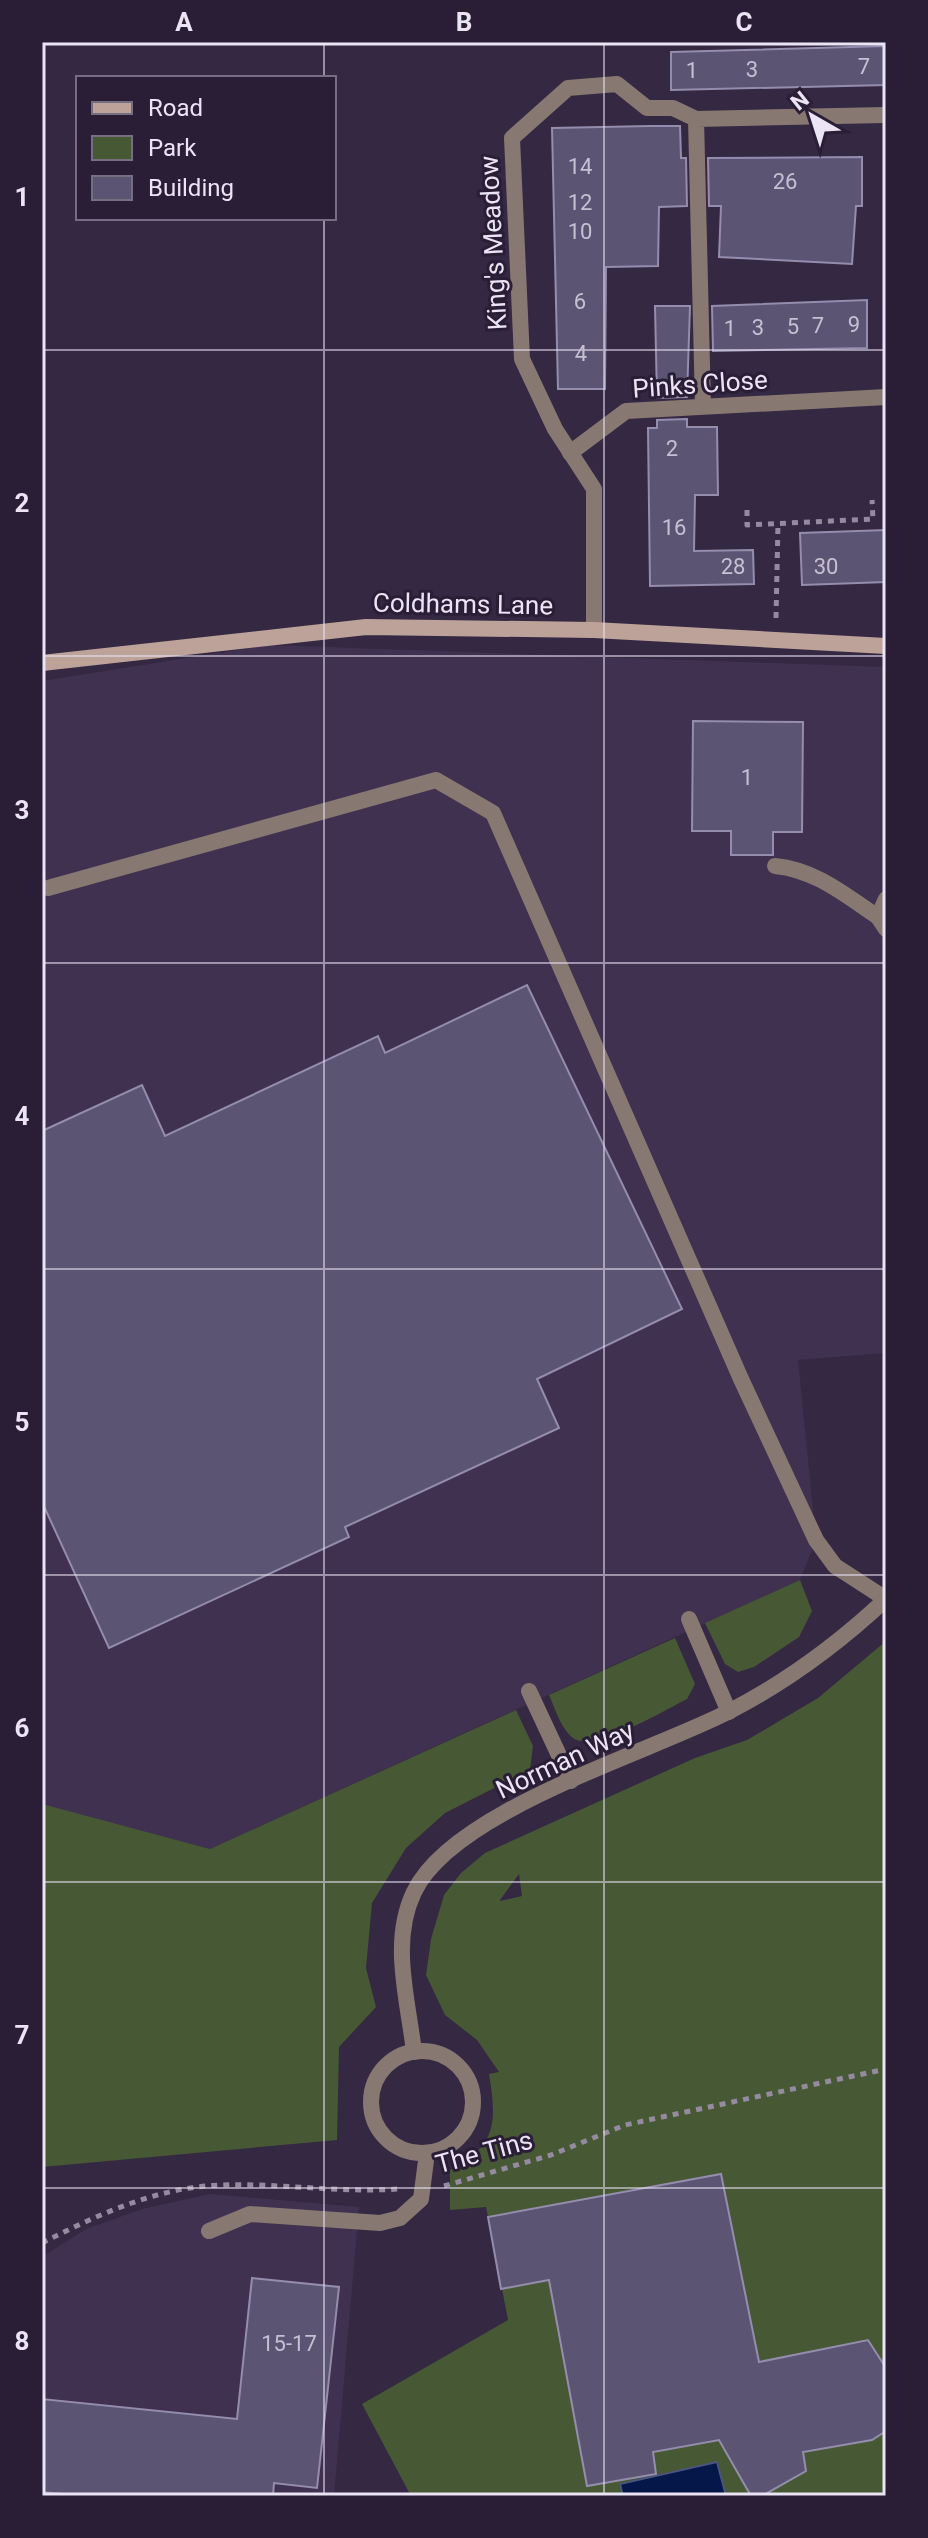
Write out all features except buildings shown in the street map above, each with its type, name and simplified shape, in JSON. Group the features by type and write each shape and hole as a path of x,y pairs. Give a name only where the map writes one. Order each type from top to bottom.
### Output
{"street":[{"name":"King's Meadow","path":"570,453 555,429 522,359 512,138 568,88 617,84 647,108 673,108 696,119 886,115"},
{"path":"696,119 703,406"},
{"name":"Pinks Close","path":"570,453 626,411 886,397"},
{"path":"570,453 594,489 594,630"},
{"name":"Coldhams Lane","path":"42,663 341,628 594,630 886,646"},
{"path":"48,888 436,780 493,813 734,1364 816,1540 835,1566 886,1599"},
{"path":"775,866 795,868 817,876 882,923 886,899"},
{"name":"Norman Way","path":"414,2052 402,1959 403,1930 414,1892 434,1861 461,1839 571,1781 729,1712 802,1670 886,1599"},
{"path":"689,1619 729,1712"},
{"path":"529,1691 571,1781"},
{"path":"414,2052 431,2052 453,2062 472,2090 472,2114 459,2137 445,2148 427,2153 409,2152 389,2141 380,2131 371,2106 374,2085 387,2066 414,2052"},
{"path":"209,2231 250,2214 380,2223 414,2209 421,2199 427,2153"}],"path":[{"path":"747,510 747,525 873,519 872,500"},
{"path":"775,640 778,523"},
{"name":"The Tins","path":"42,2243 104,2212 145,2198 218,2185 362,2191 450,2186 551,2155 625,2125 886,2069"}],"shaded area":[{"path":"269,645 886,667 886,1353 798,1360 816,1540 800,1580 210,1849 42,1805 42,681"},
{"path":"210,2194 359,2207 334,2496 42,2496 42,2257 86,2229 142,2209"},
{"path":"717,2462 726,2496 623,2496 620,2484"}],"green space":[{"path":"800,1580 812,1611 799,1637 754,1667 738,1672 725,1664 705,1623"},
{"path":"675,1638 695,1684 687,1699 647,1720 597,1740 583,1741 569,1734 549,1695"},
{"path":"886,1641 886,2496 411,2496 362,2404 508,2320 486,2207 450,2210 450,2170 477,2152 485,2142 493,2119 489,2074 499,2072 477,2040 445,2015 426,1975 431,1939 444,1895 461,1873 485,1853 695,1758 747,1740 818,1698","holes":["519,1874 522,1896 500,1901"]},
{"path":"516,1710 533,1746 530,1770 445,1813 406,1848 372,1903 366,1968 376,2007 339,2047 337,2140 42,2167 42,1804 210,1849"}]}
